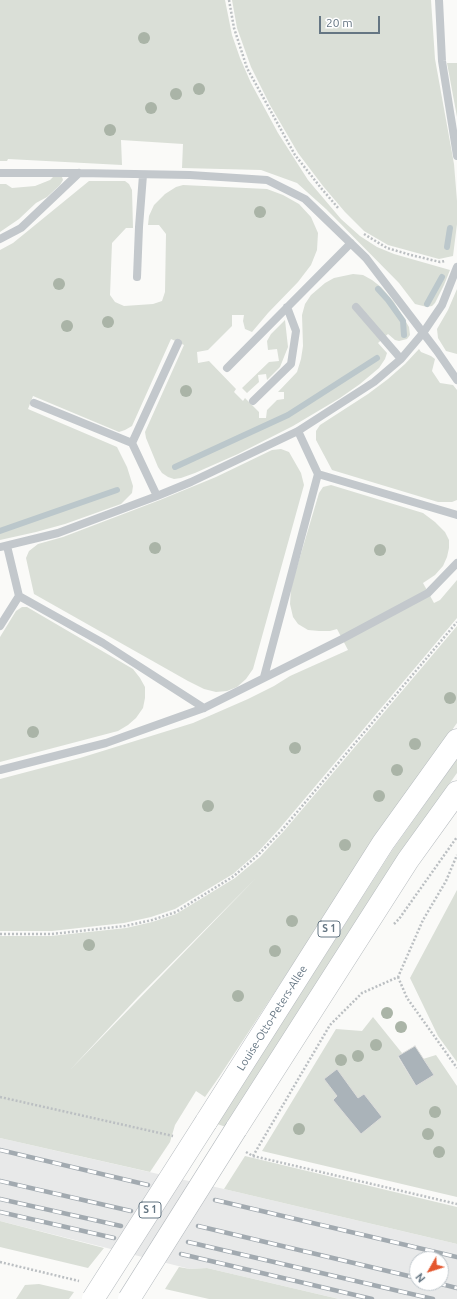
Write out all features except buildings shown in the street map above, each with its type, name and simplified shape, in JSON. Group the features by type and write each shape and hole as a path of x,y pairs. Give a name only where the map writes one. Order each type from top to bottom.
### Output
{"main road":[{"name":"Louise-Otto-Peters-Allee","path":"89,1291 206,1122 383,843 457,740"},
{"name":"S 1","path":"129,1299 408,860 457,792"}],"lane":[{"path":"439,0 442,61 457,156"},
{"path":"0,173 190,175 267,180 305,199 366,258 457,380"},
{"path":"0,239 21,228 79,173"},
{"path":"137,277 143,175"},
{"path":"227,368 351,243"},
{"path":"204,708 103,642 19,596 3,547 58,533 157,496 191,482 298,431 374,382 401,359 423,333 442,304 454,264"},
{"path":"253,401 290,364 296,331 287,307"},
{"path":"356,307 401,359"},
{"path":"132,444 178,343"},
{"path":"34,403 132,444 157,496"},
{"path":"264,677 318,474 298,431"},
{"path":"318,474 457,515"},
{"path":"0,770 106,743 204,708 342,639 428,593 457,563"},
{"path":"0,626 19,596"}],"path":[{"path":"229,0 234,28 247,68 295,154 342,214"},
{"path":"362,233 387,248 440,262 454,264"},
{"path":"0,934 52,934 125,926 152,920 176,912 234,876 258,855 282,830 457,622"},
{"path":"253,1156 330,1026 362,992 398,977 424,920 446,881 457,855"},
{"path":"398,977 407,998 457,1068"},
{"path":"0,1097 178,1137"},
{"path":"245,1152 253,1156 457,1204"},
{"path":"0,1262 89,1291"}],"shaded area":[{"path":"0,0 225,0 232,35 251,83 278,133 308,180 341,219 360,236 377,247 394,254 450,270 435,303 432,306 427,307 415,304 399,283 326,209 297,183 261,170 182,168 183,144 121,140 122,165 8,159 7,161 0,161"},
{"path":"232,0 431,0 435,59 454,164 457,224 453,256 439,259 388,245 364,231 345,212 298,153 270,105 251,67 237,28"},
{"path":"447,63 457,63 457,117"},
{"path":"53,177 62,177 63,180 60,185 47,197 36,203 19,219 0,232 0,184 6,184 12,188 35,186 50,180"},
{"path":"89,181 125,181 129,184 132,190 133,228 126,228 112,243 110,295 115,302 124,306 153,304 162,301 165,292 166,234 159,225 148,225 149,216 154,205 165,194 176,187 183,185 267,189 283,195 299,204 311,217 318,233 317,250 311,265 298,282 252,332 245,329 243,321 244,315 232,315 232,326 208,350 197,352 198,363 209,361 236,389 234,392 243,401 245,398 259,412 259,418 266,418 267,410 277,400 284,399 284,392 278,392 297,372 303,346 302,315 305,304 311,295 325,283 334,278 353,274 363,275 372,280 381,287 394,302 409,327 410,335 407,339 399,341 395,340 388,334 378,343 387,353 379,368 340,398 293,426 238,454 181,478 174,479 162,473 158,467 145,432 184,345 171,339 132,426 125,430 119,432 33,396 28,409 117,447 127,467 133,486 132,493 121,504 65,524 0,540 0,250 13,243"},
{"path":"457,289 457,354 446,351 438,338 437,329 448,310"},
{"path":"285,320 288,347 280,367 267,380 266,374 258,375 259,382 247,393 242,388 269,362 279,361 277,349 268,350 267,341 271,334"},
{"path":"419,349 421,352 435,359 432,371 440,383 453,385 457,390 457,500 452,502 438,502 332,470 316,440 316,431 320,425 368,394 388,379"},
{"path":"281,449 289,452 301,473 304,485 253,669 246,679 237,687 227,691 216,692 204,689 34,594 26,558 29,551 38,544 63,537 160,500 216,477 272,450"},
{"path":"331,485 423,513 445,532 449,540 447,557 443,566 435,575 423,583 434,603 440,600 457,580 457,618 280,828 257,853 233,874 175,909 151,917 124,923 52,931 0,931 0,779 80,758 193,723 248,699 290,676 348,650 337,629 330,631 308,630 298,624 293,617 290,604 291,589 294,577 319,493 323,487"},
{"path":"22,607 27,607 133,669 145,687 143,708 136,718 118,731 0,762 0,637 16,611"},
{"path":"457,626 457,723 378,835 205,1097 196,1091 175,1125 170,1142 150,1172 0,1138 0,936 51,936 126,928 152,922 176,914 235,878 260,857 284,831","holes":["257,877 70,1070 138,997"]},
{"path":"457,759 457,773 399,855 226,1127 217,1124 393,849"},
{"path":"457,890 457,1062 438,1036 410,978"},
{"path":"373,1017 402,1053 398,1057 416,1086 433,1075 423,1059 436,1055 457,1086 457,1197 262,1151 336,1029 362,1031"},
{"path":"0,1138 457,1244 457,1299 339,1299 207,1268 190,1269 0,1221"},
{"path":"245,1156 457,1207 457,1244 224,1189"},
{"path":"0,1221 104,1248 88,1268 0,1247"},
{"path":"179,1267 190,1269 207,1268 339,1299 209,1299 165,1289"},
{"path":"39,1284 74,1292 69,1299 16,1299 25,1285"}],"waterway":[{"path":"447,247 450,228"},
{"path":"427,304 442,277"},
{"path":"378,289 403,321 404,335"},
{"path":"175,467 288,415 377,358"},
{"path":"0,531 117,490"}],"railway":[{"path":"0,1150 148,1185"},
{"path":"0,1181 131,1211"},
{"path":"0,1199 121,1226"},
{"path":"215,1200 457,1257"},
{"path":"0,1212 114,1238"},
{"path":"198,1226 409,1276"},
{"path":"188,1242 433,1299"},
{"path":"181,1254 372,1299"},
{"path":"449,1286 457,1288"}]}
